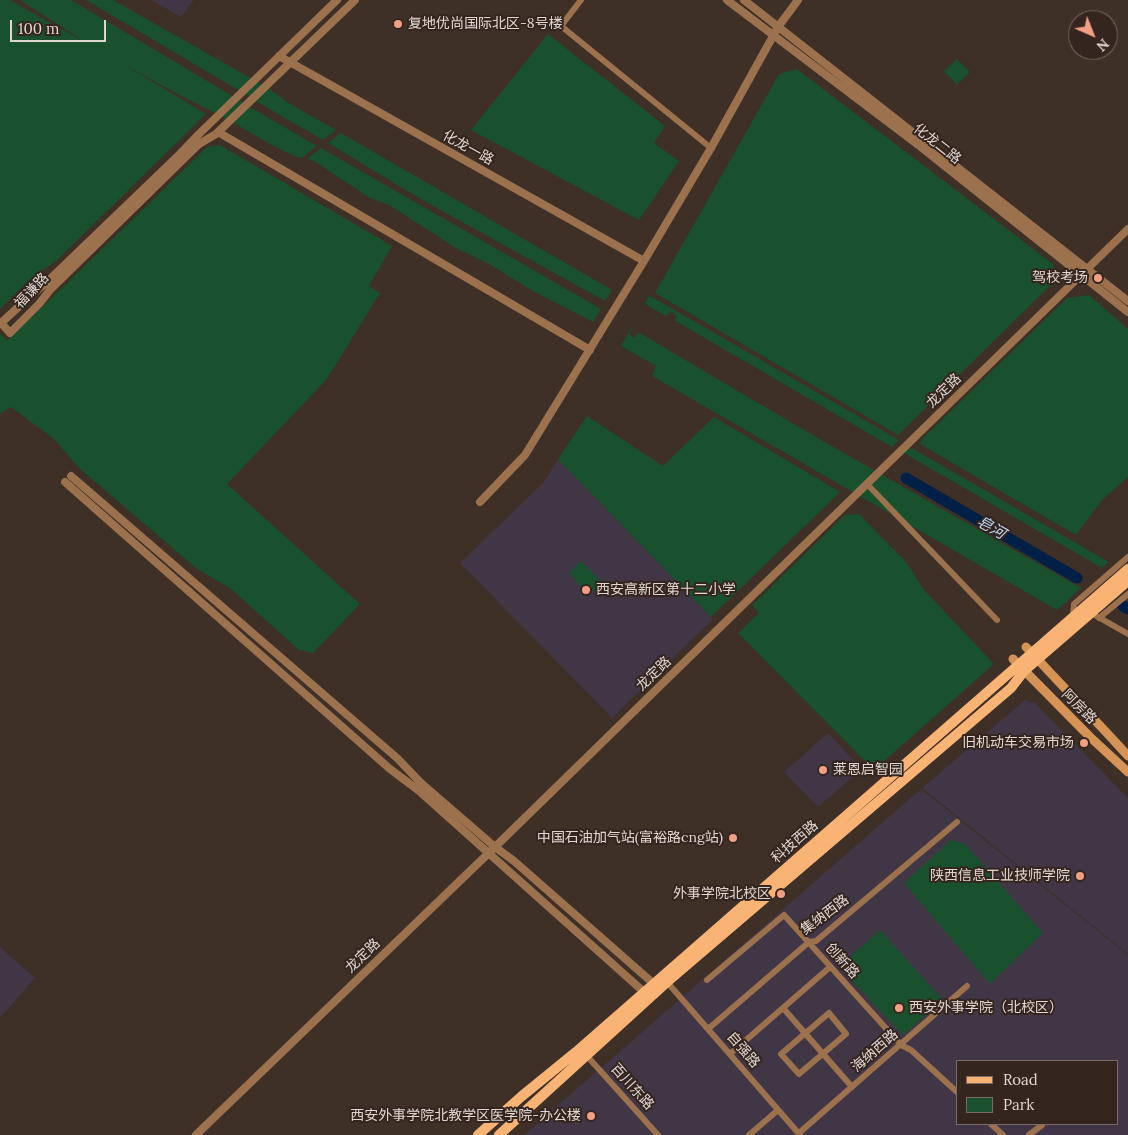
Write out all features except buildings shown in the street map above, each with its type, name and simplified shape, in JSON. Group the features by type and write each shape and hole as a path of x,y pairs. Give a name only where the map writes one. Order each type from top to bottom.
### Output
{"main road":[{"name":"科技西路","path":"478,1135 576,1052 1128,569"},
{"name":"科技西路","path":"1031,653 1095,616 1127,586"},
{"name":"阿房路","path":"1031,653 1128,756"},
{"name":"科技西路","path":"499,1135 667,982 1011,688 1018,665"},
{"name":"阿房路","path":"1018,665 1096,744 1128,772"}],"street":[{"name":"福谦路","path":"336,0 178,156 45,284 1,323 10,333 50,290 199,144 218,132 355,0"},
{"path":"580,0 560,26 711,148"},
{"name":"化龙二路","path":"727,0 1084,272 1128,301"},
{"name":"化龙二路","path":"744,0 1084,272 1128,312"},
{"path":"480,502 525,455 711,148 778,27 798,0"},
{"name":"化龙一路","path":"279,56 644,261"},
{"path":"218,132 590,350"},
{"name":"龙定路","path":"196,1135 495,847 1128,229"},
{"path":"71,476 397,758 421,784 514,861 654,984"},
{"path":"65,482 390,770 418,790 644,992"},
{"path":"867,484 997,620"},
{"path":"1073,616 1074,604 1128,557"},
{"path":"1095,616 1128,634"},
{"name":"集纳西路","path":"708,1029 809,942 816,941 958,822"},
{"name":"创新路","path":"707,980 784,915 901,1045 911,1050 956,1091"},
{"path":"730,1054 830,967"},
{"name":"自强路","path":"667,982 799,1134"},
{"name":"海纳西路","path":"799,1134 966,986"},
{"path":"783,1008 852,1087"},
{"path":"829,1013 846,1034 799,1074 781,1054 805,1034 829,1013"},
{"name":"百川东路","path":"587,1056 658,1135"},
{"path":"749,1135 778,1110"},
{"path":"992,1125 1003,1135"},
{"path":"1028,1135 1042,1125"}],"shaded area":[{"path":"151,0 194,0 181,17"},
{"name":"西安高新区第十二小学","path":"558,459 713,619 612,718 460,563 544,482"},
{"name":"陕西信息工业技师学院","path":"1025,700 1035,703 1128,798 1128,954 922,788"},
{"name":"莱恩启智园","path":"828,733 862,769 818,807 784,772"},
{"name":"西安外事学院（北校区）","path":"921,789 1128,955 1128,1135 524,1135"},
{"path":"0,947 35,978 0,1018"}],"green space":[{"path":"0,0 10,0 88,44 20,0 71,0 244,103 227,119 125,65 206,114 57,260 28,281 0,309"},
{"path":"86,0 113,0 263,85 250,97"},
{"path":"548,34 665,126 654,143 679,161 639,220 471,130"},
{"path":"957,59 970,72 957,85 944,71"},
{"path":"797,69 1053,264 1054,282 898,435 655,293 779,74"},
{"path":"267,87 287,102 336,130 323,140 254,100"},
{"path":"248,106 317,146 302,158 294,156 232,122"},
{"path":"341,133 612,290 605,301 419,198 328,143"},
{"path":"220,145 392,246 369,286 380,293 327,379 227,484 360,604 313,653 299,650 231,589 196,568 79,468 54,439 11,407 0,414 0,333 7,341 207,147"},
{"path":"321,148 601,309 593,322 531,290 491,265 456,248 389,205 370,198 314,161 307,159"},
{"path":"1089,295 1128,329 1128,477 1102,500 1076,535 920,444 922,439 1067,298"},
{"path":"649,296 899,440 892,447 674,320 677,317 671,311 666,316 645,304"},
{"path":"631,328 629,334 634,338 638,332 821,440 1081,588 1057,610 652,376 656,366 621,346"},
{"path":"587,416 663,466 714,417 840,492 711,617 558,459"},
{"path":"903,443 1109,562 1102,568 897,449"},
{"path":"859,514 907,563 924,590 994,664 874,770 738,633 759,613 752,605 845,515"},
{"path":"581,561 602,582 589,595 569,573"},
{"path":"951,840 965,844 1043,933 990,984 904,883"},
{"path":"880,930 943,1000 903,1035 839,967"}],"waterway":[{"name":"皂河","path":"906,478 1077,578"},
{"name":"皂河","path":"1123,606 1128,609"}],"place":[{"name":"复地优尚国际北区-8号楼","path":"398,24"},
{"name":"驾校考场","path":"1098,278"},
{"name":"西安高新区第十二小学","path":"586,590"},
{"name":"旧机动车交易市场","path":"1084,743"},
{"name":"莱恩启智园","path":"823,770"},
{"name":"中国石油加气站(富裕路cng站)","path":"733,838"},
{"name":"陕西信息工业技师学院","path":"1080,876"},
{"name":"外事学院北校区","path":"781,894"},
{"name":"西安外事学院（北校区）","path":"899,1008"},
{"name":"西安外事学院北教学区医学院-办公楼","path":"591,1116"}]}
